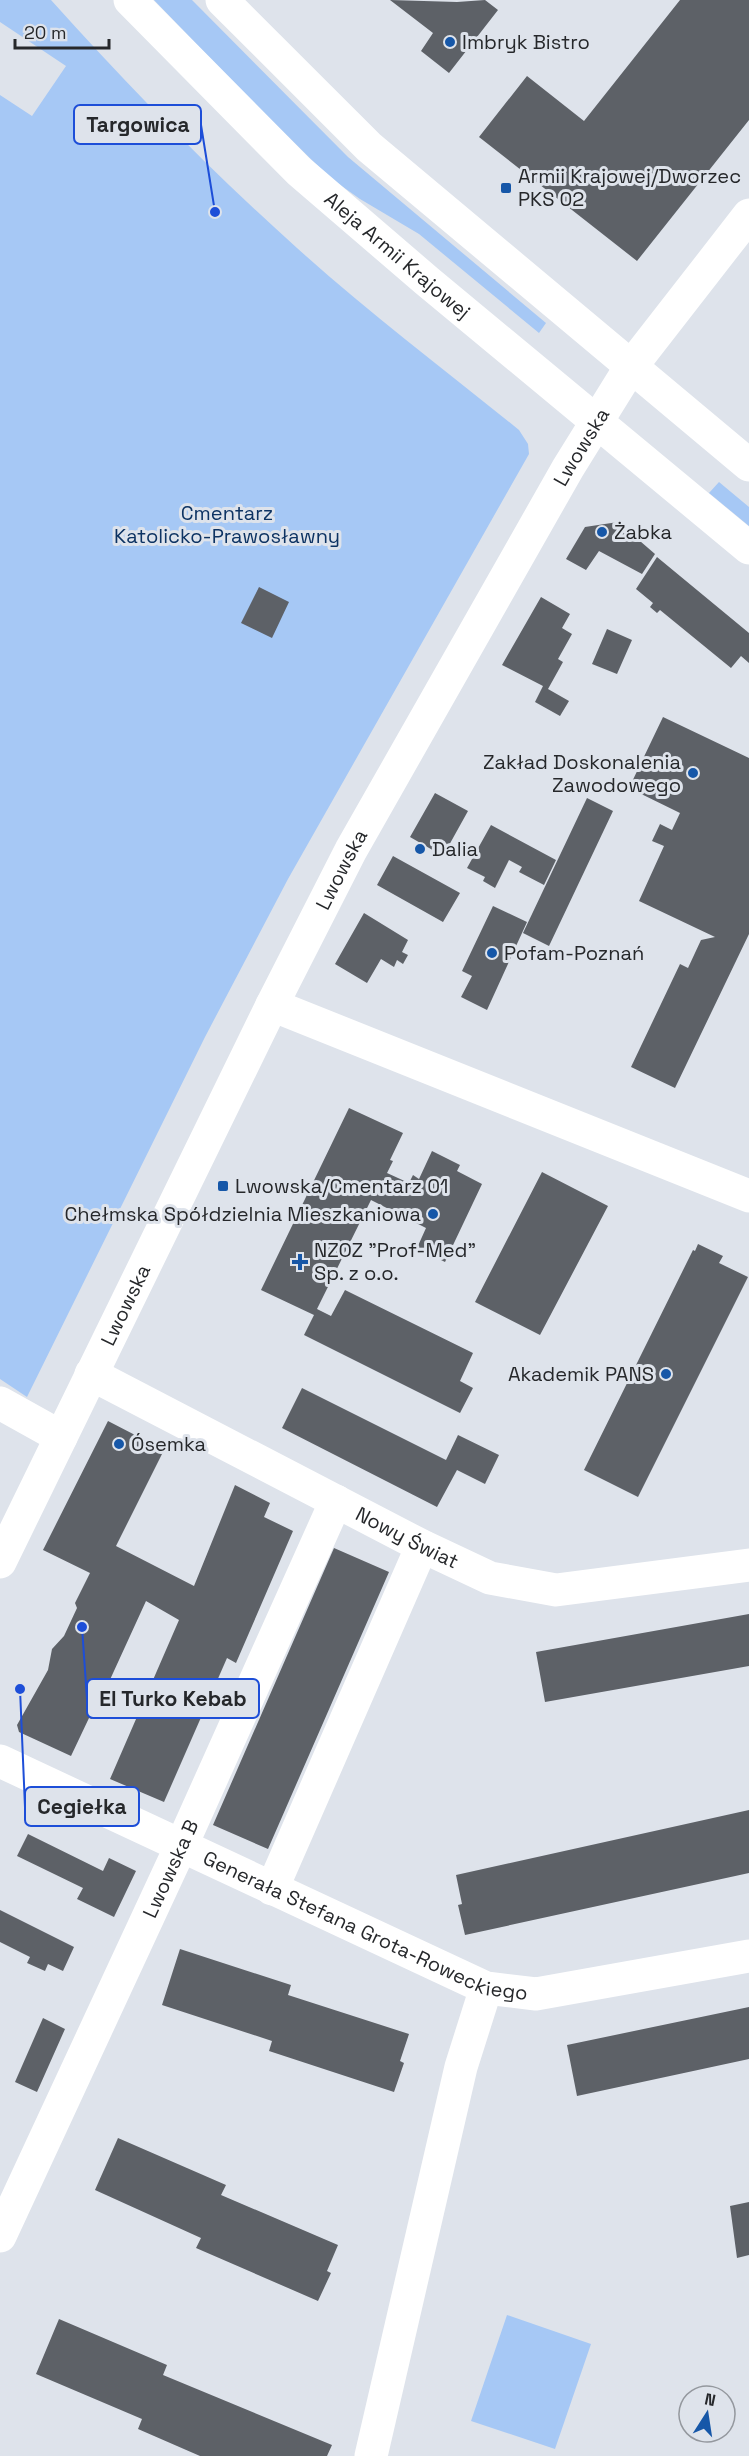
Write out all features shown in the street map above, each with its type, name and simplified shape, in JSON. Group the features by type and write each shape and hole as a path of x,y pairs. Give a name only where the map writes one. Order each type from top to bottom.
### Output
{"street":[{"name":"Aleja Armii Krajowej","path":"130,0 299,171 749,548"},
{"path":"222,0 369,147 630,368 749,465"},
{"name":"Lwowska","path":"0,1562 272,1005 351,850 596,421 630,368 749,215"},
{"path":"272,1005 749,1196"},
{"name":"Nowy Świat","path":"91,1374 423,1546 490,1578 556,1590 749,1565"},
{"path":"0,1403 61,1437"},
{"name":"Lwowska B","path":"0,2236 181,1846 336,1501"},
{"path":"272,1888 423,1546"},
{"name":"Generała Stefana Grota-Roweckiego","path":"0,1761 486,1988 536,1994 749,1956"},
{"path":"370,2456 461,2067 486,1988"}],"green space":[{"name":"Cmentarz Katolicko-Prawosławny","path":"0,0 51,0 140,96 233,189 351,295 519,430 528,444 529,454 288,879 205,1037 27,1397 0,1379 0,95 32,116 66,66 0,22"},
{"path":"154,0 192,0 348,157 546,323 539,333 419,234 360,199 329,177"},
{"path":"719,482 749,507 749,526 709,493"},
{"path":"507,2315 591,2344 555,2449 471,2421"}],"building":[{"name":"Imbryk Bistro","path":"390,0 457,2 485,0 498,10 449,73 421,51 433,33"},
{"path":"680,0 749,0 749,120 637,261 479,137 527,76 584,121"},
{"path":"618,522 655,554 642,574 599,551 586,570 566,559 585,527"},
{"path":"657,557 749,633 749,663 741,656 731,668 660,610 657,613 650,607 653,603 636,589"},
{"path":"259,587 289,602 272,638 241,623"},
{"path":"541,597 570,614 562,628 572,634 558,659 563,662 548,689 569,701 560,716 535,702 543,686 502,665"},
{"path":"607,629 632,640 617,674 592,664"},
{"path":"663,717 749,758 749,934 675,1088 631,1067 680,964 688,968 701,940 715,937 639,901 664,846 652,841 660,824 672,830 680,813 629,788"},
{"path":"435,793 468,811 443,856 410,837"},
{"path":"587,798 613,811 549,946 523,933"},
{"path":"491,825 556,860 544,885 519,872 522,867 509,860 495,888 483,881 485,877 467,868"},
{"path":"393,856 460,893 443,922 377,885"},
{"path":"493,906 527,922 487,1010 461,997 472,976 462,971"},
{"path":"364,913 408,940 402,952 408,955 403,964 397,960 394,967 381,959 367,983 335,964"},
{"name":"Chełmska Spółdzielnia Mieszkaniowa","path":"349,1108 403,1133 390,1160 393,1161 387,1173 409,1183 413,1175 419,1179 432,1151 460,1165 457,1171 482,1184 445,1262 417,1248 426,1228 371,1200 317,1309 331,1316 345,1290 473,1353 460,1381 473,1388 460,1413 304,1335 314,1315 261,1290"},
{"path":"542,1172 608,1206 540,1335 475,1302"},
{"name":"Akademik PANS","path":"698,1244 723,1256 719,1263 748,1277 638,1497 584,1470"},
{"path":"302,1388 446,1460 458,1435 499,1455 485,1484 457,1470 437,1507 282,1428"},
{"path":"108,1421 164,1450 116,1546 194,1586 235,1485 270,1503 264,1517 293,1531 236,1663 227,1658 164,1802 110,1779 179,1620 146,1601 92,1719 89,1718 71,1756 19,1732 17,1725 48,1670 52,1649 64,1636 77,1608 75,1603 90,1573 43,1550"},
{"path":"334,1548 389,1572 268,1849 213,1825"},
{"path":"749,1614 749,1666 545,1702 536,1652"},
{"path":"749,1810 749,1873 465,1935 458,1905 462,1904 456,1875"},
{"path":"28,1834 103,1871 109,1858 136,1871 114,1917 77,1899 83,1888 17,1856"},
{"path":"0,1910 74,1947 63,1971 48,1964 45,1971 27,1963 30,1957 0,1942"},
{"path":"180,1949 291,1985 288,1995 409,2034 400,2061 404,2063 394,2092 269,2051 272,2041 162,2005"},
{"path":"749,2007 749,2059 577,2096 567,2045"},
{"path":"43,2018 65,2029 37,2092 15,2082"},
{"path":"118,2138 226,2185 221,2195 338,2245 327,2271 331,2273 318,2301 196,2248 201,2238 95,2190"},
{"path":"749,2202 749,2255 737,2258 730,2206"},
{"path":"59,2319 167,2365 163,2375 332,2445 327,2456 200,2456 138,2429 142,2419 36,2374"}],"place":[{"name":"Imbryk Bistro","path":"450,42"},
{"name":"Armii Krajowej/Dworzec PKS 02","path":"506,188"},
{"name":"Targowica","path":"215,212"},
{"name":"Żabka","path":"602,532"},
{"name":"Zakład Doskonalenia Zawodowego","path":"693,773"},
{"name":"Dalia","path":"420,849"},
{"name":"Pofam-Poznań","path":"492,953"},
{"name":"Lwowska/Cmentarz 01","path":"223,1186"},
{"name":"Chełmska Spółdzielnia Mieszkaniowa","path":"433,1214"},
{"name":"NZOZ \"Prof-Med\" Sp. z o.o.","path":"300,1262"},
{"name":"Akademik PANS","path":"666,1374"},
{"name":"Ósemka","path":"119,1444"},
{"name":"El Turko Kebab","path":"82,1627"},
{"name":"Cegiełka","path":"20,1689"}]}
